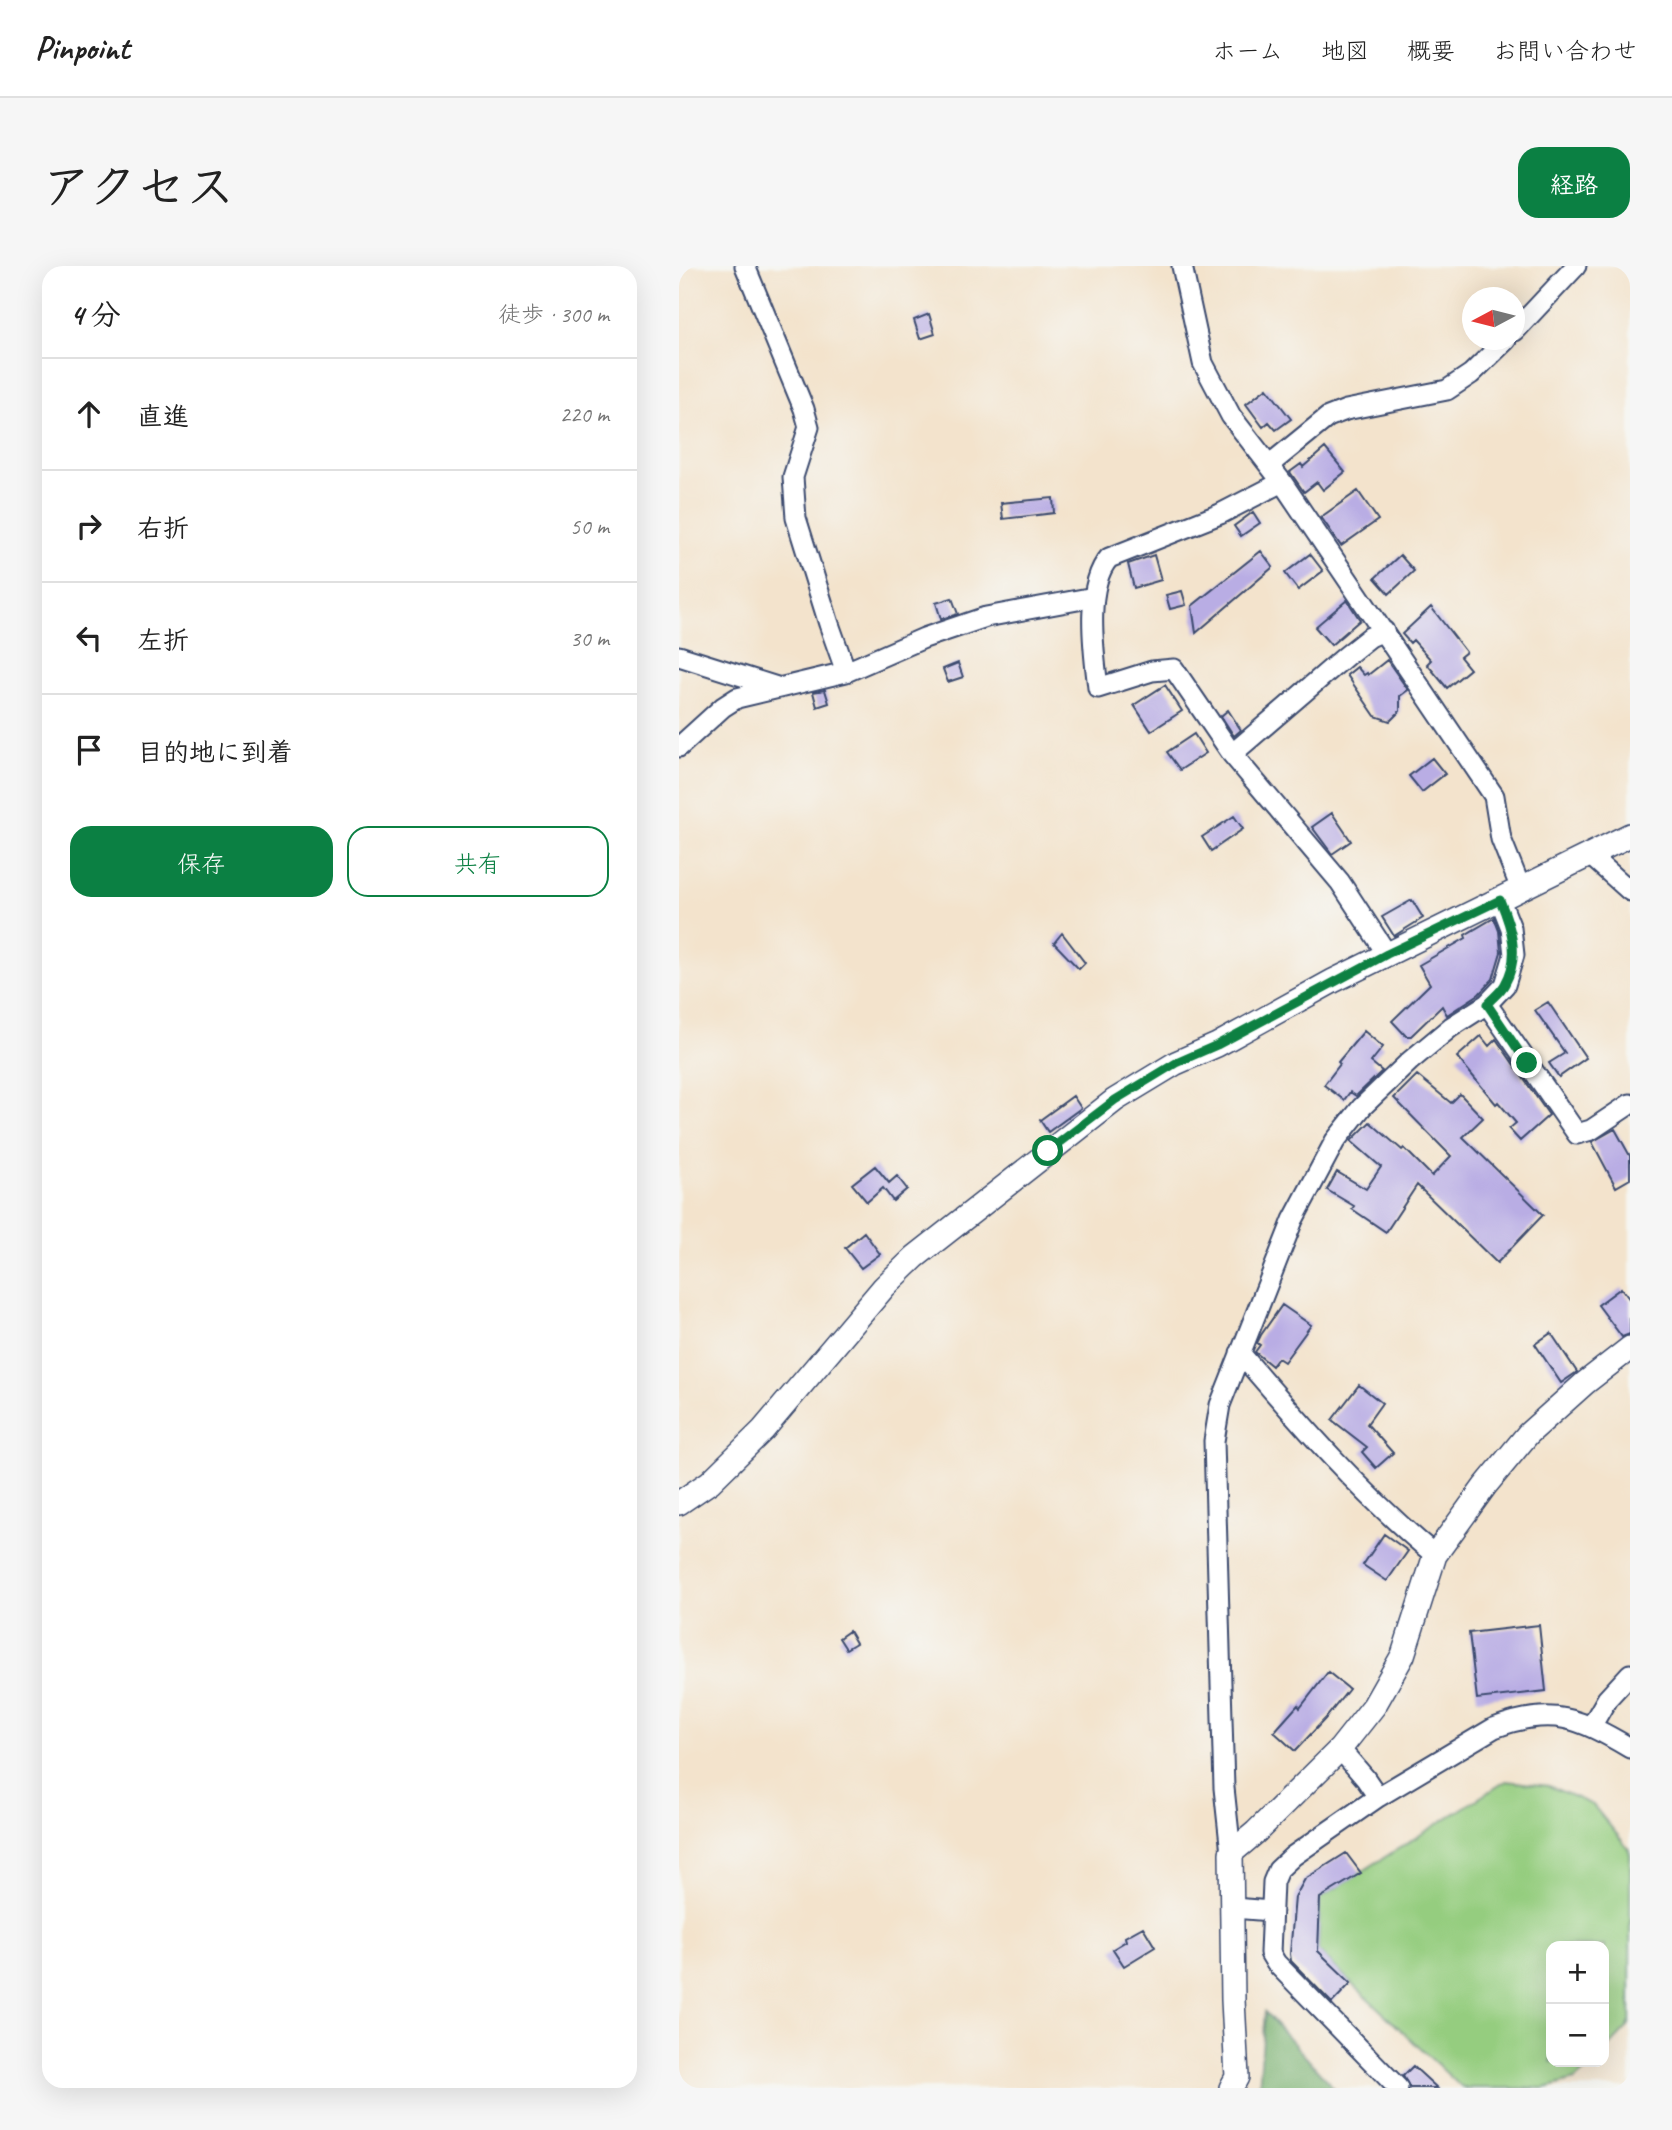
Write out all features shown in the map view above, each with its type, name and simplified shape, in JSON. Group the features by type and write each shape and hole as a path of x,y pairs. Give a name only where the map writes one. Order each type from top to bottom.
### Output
{"street":[{"path":"745,266 809,427 793,477 796,518 846,672"},
{"path":"1182,266 1203,363 1231,416 1282,482 1494,796 1501,839 1521,889"},
{"path":"1525,319 1576,266"},
{"path":"1269,465 1328,417 1346,410 1447,390 1471,374 1496,350"},
{"path":"1282,482 1220,514 1109,558 1101,566 1094,597 1093,643 1098,688 1152,671 1174,669 1232,754 1340,883 1387,954"},
{"path":"679,747 723,706 737,698 846,672 924,638 986,617 1094,597"},
{"path":"1232,754 1370,637 1384,631"},
{"path":"679,656 777,687"},
{"path":"679,1503 710,1482 763,1430 884,1287 907,1264 992,1194 1115,1100 1176,1063 1217,1045 1387,954 1630,835"},
{"path":"1591,856 1630,891"},
{"path":"1231,2088 1237,2077 1231,1853 1224,1787 1215,1441 1220,1405 1293,1220 1335,1141 1362,1107 1410,1061 1451,1027 1487,1004 1505,985 1514,955 1511,928 1500,900"},
{"path":"1487,1004 1577,1134 1591,1130 1630,1104"},
{"path":"1231,1853 1340,1749 1374,1706 1403,1655 1435,1555 1485,1486 1528,1434 1585,1383 1630,1348"},
{"path":"1240,1353 1300,1423 1407,1532 1435,1555"},
{"path":"1592,1725 1607,1699 1630,1674"},
{"path":"1398,2088 1276,1963 1270,1953 1273,1882 1278,1870 1293,1856 1378,1797 1494,1728 1511,1721 1550,1715 1592,1725 1630,1748"},
{"path":"1340,1749 1378,1797"},
{"path":"1233,1908 1271,1911"}],"green space":[{"path":"1506,1781 1549,1786 1593,1805 1628,1848 1630,2022 1609,2047 1609,1941 1546,1941 1546,2067 1589,2067 1575,2080 1545,2088 1462,2088 1318,1951 1320,1898"},
{"path":"1265,2012 1334,2088 1259,2088"}],"building":[{"path":"929,314 935,334 920,339 914,320"},
{"path":"1267,388 1291,419 1276,430 1269,422 1263,427 1246,404"},
{"path":"1325,448 1345,472 1323,490 1317,482 1304,492 1290,472 1301,464 1303,467"},
{"path":"1358,491 1378,520 1341,546 1321,517"},
{"path":"1053,498 1054,513 1003,519 1001,503"},
{"path":"1253,512 1260,523 1241,536 1234,526"},
{"path":"1261,551 1273,567 1196,633 1192,606"},
{"path":"1310,554 1323,571 1298,590 1285,573"},
{"path":"1154,555 1161,580 1134,588 1128,564"},
{"path":"1400,555 1414,571 1389,594 1375,578"},
{"path":"1182,591 1186,605 1170,609 1166,595"},
{"path":"952,598 958,614 941,619 936,603"},
{"path":"1347,600 1360,620 1331,645 1315,627"},
{"path":"1431,607 1466,652 1460,657 1470,669 1447,688 1427,664 1431,660 1413,640 1410,643 1402,634"},
{"path":"1387,660 1408,690 1400,696 1400,711 1390,721 1375,716 1347,675 1357,667 1364,675 1368,675"},
{"path":"958,663 963,677 948,682 943,669"},
{"path":"1165,685 1182,711 1151,731 1134,705"},
{"path":"825,690 829,703 817,707 813,692"},
{"path":"1228,710 1241,730 1234,736 1221,716"},
{"path":"1194,734 1206,753 1180,770 1167,752"},
{"path":"1432,758 1445,774 1422,792 1409,776"},
{"path":"1332,813 1351,841 1332,854 1312,827"},
{"path":"1234,816 1243,829 1211,851 1202,837"},
{"path":"1412,900 1423,918 1394,936 1382,917"},
{"path":"1494,918 1499,931 1501,952 1493,979 1479,994 1447,1015 1442,1006 1411,1036 1406,1036 1392,1021 1430,984 1419,965"},
{"path":"1062,933 1085,963 1079,969 1054,943"},
{"path":"1548,1002 1586,1058 1559,1077 1549,1063 1565,1053 1535,1010"},
{"path":"1364,1031 1383,1047 1371,1062 1382,1071 1356,1096 1350,1092 1344,1100 1324,1085 1340,1064 1338,1062"},
{"path":"1481,1036 1489,1046 1496,1039 1549,1115 1520,1141 1509,1129 1516,1123 1498,1102 1496,1104 1457,1057"},
{"path":"1417,1075 1451,1103 1460,1094 1483,1118 1463,1137 1543,1215 1497,1263 1417,1185 1386,1232 1352,1209 1354,1206 1327,1190 1337,1172 1366,1189 1381,1167 1351,1141 1370,1122 1402,1150 1404,1148 1432,1176 1451,1156 1394,1098"},
{"path":"1073,1096 1081,1108 1048,1132 1040,1120"},
{"path":"1615,1129 1630,1156 1630,1179 1616,1187 1592,1142"},
{"path":"875,1166 889,1183 897,1176 907,1189 893,1201 883,1188 867,1202 852,1184"},
{"path":"864,1232 880,1254 861,1268 845,1248"},
{"path":"1621,1288 1630,1300 1630,1334 1622,1337 1598,1305"},
{"path":"1282,1305 1311,1325 1284,1362 1278,1358 1272,1366 1255,1352 1260,1345 1257,1343 1261,1335"},
{"path":"1551,1333 1577,1372 1561,1383 1535,1344"},
{"path":"1359,1385 1382,1403 1367,1424 1393,1453 1376,1468 1362,1452 1367,1447 1332,1420"},
{"path":"1384,1534 1408,1551 1387,1581 1363,1565"},
{"path":"1539,1625 1546,1691 1477,1699 1469,1633"},
{"path":"849,1631 856,1643 846,1649 839,1638"},
{"path":"1328,1672 1349,1689 1295,1751 1274,1732 1298,1705 1300,1708"},
{"path":"1346,1853 1361,1873 1320,1898 1318,1951 1351,1983 1332,2003 1291,1961 1295,1897 1305,1879"},
{"path":"1143,1927 1155,1947 1124,1966 1113,1949 1126,1941 1125,1937"},
{"path":"1413,2066 1437,2088 1410,2088 1403,2076"}],"route":[{"path":"1048,1151 1115,1100 1176,1063 1217,1045 1333,981 1500,900 1511,928 1514,955 1505,985 1487,1004 1527,1063"}]}
